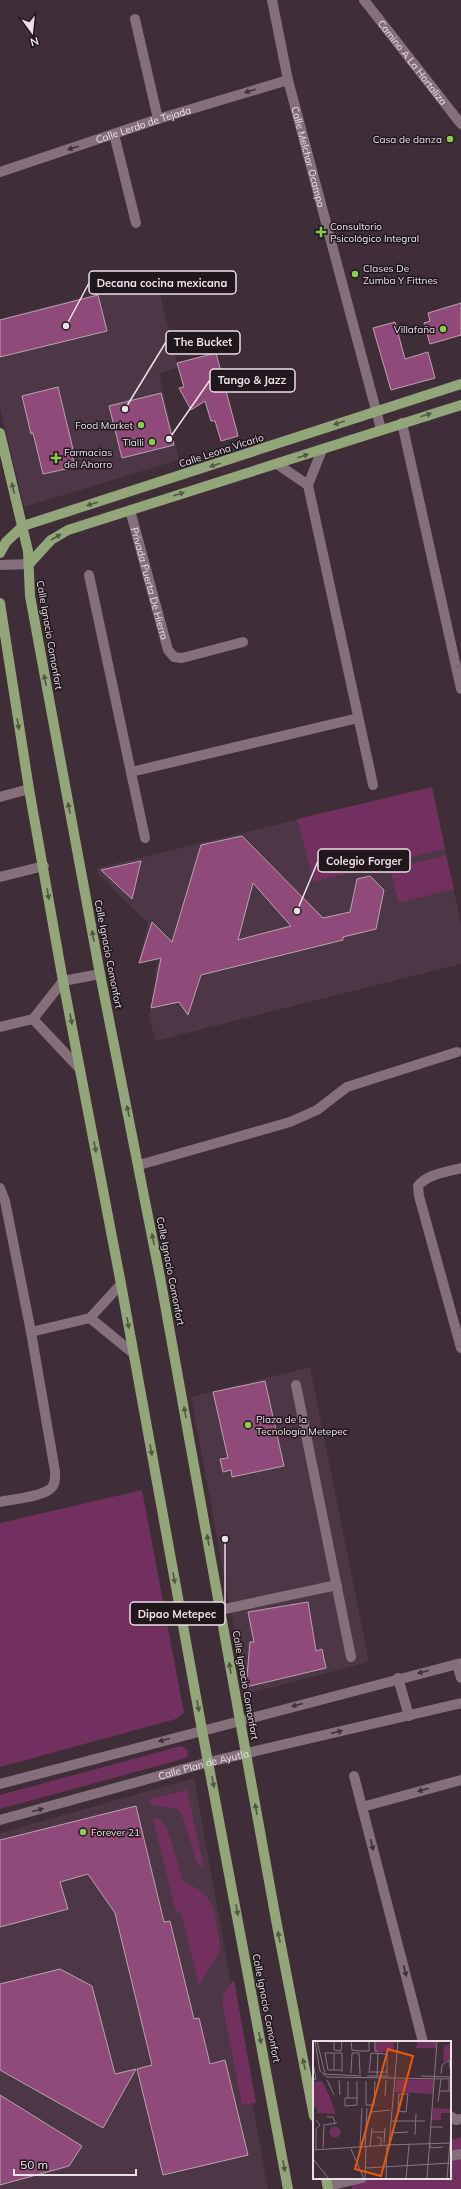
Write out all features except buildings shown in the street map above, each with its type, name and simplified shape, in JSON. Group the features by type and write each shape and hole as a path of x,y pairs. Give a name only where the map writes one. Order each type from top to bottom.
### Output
{"main road":[{"name":"Calle Leona Vicario","path":"0,553 6,542 22,526 461,384"},
{"path":"29,564 50,540 68,530 461,405"},
{"name":"Calle Ignacio Comonfort","path":"0,433 22,526 29,564 30,596 100,974 139,1165 276,1920 313,2111"},
{"path":"233,459 237,475"},
{"name":"Calle Ignacio Comonfort","path":"0,603 29,789 44,866 63,981 121,1284 202,1730 288,2189"}],"street":[{"name":"Calle Melchor Ocampo","path":"272,0 288,80 382,429"},
{"name":"Camino A La Hortaliza","path":"364,0 461,124"},
{"path":"135,19 158,119"},
{"name":"Calle Lerdo de Tejada","path":"0,172 158,119 288,80"},
{"path":"114,134 136,223"},
{"path":"402,423 461,689"},
{"path":"322,450 308,485 373,785"},
{"path":"277,464 308,485"},
{"name":"Privada Puerta De Hierro","path":"130,510 168,650 174,657 182,658 243,642"},
{"path":"0,565 29,564"},
{"path":"89,575 145,838"},
{"path":"131,772 358,718"},
{"path":"0,797 29,789"},
{"path":"0,877 44,866"},
{"path":"0,1027 33,1019 63,981 100,974"},
{"path":"33,1019 80,1069"},
{"path":"139,1165 290,1122 317,1110 347,1087 457,1052"},
{"path":"461,1168 422,1181 418,1186 419,1196 461,1348"},
{"path":"0,1188 5,1201 31,1332 55,1471 55,1482 51,1489 0,1502"},
{"path":"31,1332 90,1318 121,1284"},
{"path":"90,1318 133,1353"},
{"path":"296,1385 351,1657"},
{"path":"220,1610 337,1585"},
{"path":"0,1784 459,1663 461,1678"},
{"path":"398,1678 409,1716"},
{"name":"Calle Plan de Ayutla","path":"0,1820 209,1762 461,1703"},
{"path":"354,1776 423,2041"},
{"path":"362,1808 461,1780"},
{"path":"451,2117 456,2120 461,2119"},
{"path":"451,2156 461,2154"},
{"path":"327,2184 356,2179"}],"shaded area":[{"path":"156,277 178,368 159,373 179,460 24,507 0,407 0,319"},
{"path":"432,787 461,924 461,964 155,1041 149,1017 156,980 155,969 159,960 138,964 148,923 99,875 97,868"},
{"path":"432,787 445,849 314,882 297,819"},
{"path":"446,855 454,889 399,903 390,870"},
{"path":"310,1367 369,1662 246,1694 191,1397"},
{"path":"142,1490 184,1713 176,1719 0,1767 0,1523"},
{"path":"181,1746 188,1750 187,1757 183,1759 0,1809 0,1795"},
{"path":"194,1778 268,2189 0,2189 0,1833"},
{"path":"187,1790 204,1868 197,1863 182,1815 177,1809 151,1805 149,1799"},
{"path":"153,1819 159,1819 167,1828 183,1881 200,1890 208,1898 214,1909 220,1945 219,1953 199,1986 181,1912 176,1913"},
{"path":"234,1980 256,2103 242,2105 222,2002 224,1993"},
{"path":"461,2137 461,2189 352,2189 350,2179 451,2179 451,2140"}],"place":[{"name":"Casa de danza","path":"450,139"},
{"name":"Consultorio Psicológico Integral","path":"321,232"},
{"name":"Clases De Zumba Y Fittnes","path":"355,274"},
{"name":"Decana cocina mexicana","path":"66,326"},
{"name":"Villafaña","path":"443,329"},
{"name":"The Bucket","path":"125,409"},
{"name":"Food Market","path":"141,425"},
{"name":"Tango & Jazz","path":"169,439"},
{"name":"Tlalli","path":"152,442"},
{"name":"Farmacias del Ahorro","path":"56,458"},
{"name":"Colegio Forger","path":"297,911"},
{"name":"Plaza de la Tecnología Metepec","path":"248,1425"},
{"name":"Dipao Metepec","path":"225,1539"},
{"name":"Forever 21","path":"83,1832"}]}
